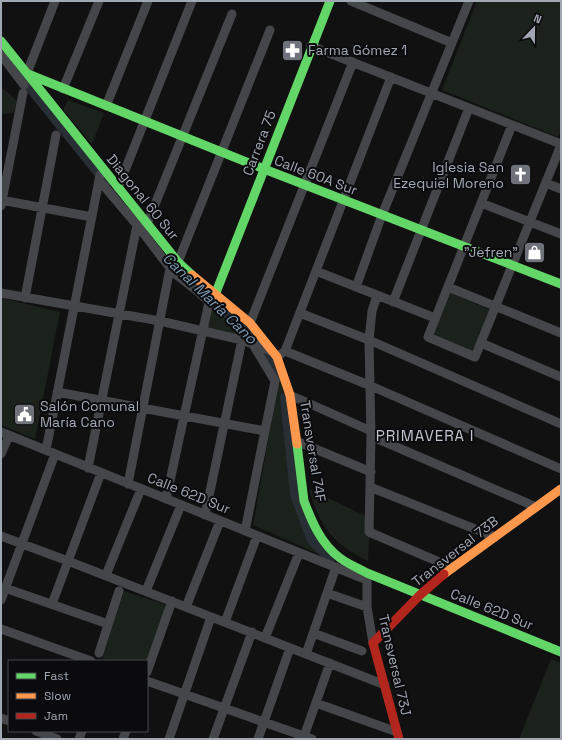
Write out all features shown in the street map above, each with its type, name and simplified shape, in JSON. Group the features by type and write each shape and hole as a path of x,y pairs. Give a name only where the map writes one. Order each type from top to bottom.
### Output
{"street":[{"path":"27,74 55,1"},
{"path":"53,106 54,100 63,89 99,1"},
{"path":"106,106 148,1"},
{"path":"118,188 192,1"},
{"name":"Carrera 75","path":"166,499 203,330 212,299 330,1"},
{"path":"351,1 452,43"},
{"path":"356,287 382,216 468,1"},
{"path":"147,224 232,14"},
{"path":"128,484 160,321 174,265 270,30"},
{"name":"Diagonal 60 Sur","path":"1,41 147,224 174,265"},
{"path":"311,46 561,144 475,357 428,337 512,125"},
{"path":"1,55 24,89 1,202 92,217"},
{"path":"250,323 353,62"},
{"name":"Calle 60A Sur","path":"27,74 420,231 561,284"},
{"path":"286,350 391,77"},
{"path":"393,302 468,108"},
{"path":"25,298 56,135"},
{"path":"46,450 102,167"},
{"name":"Diagonal 60 Sur","path":"99,180 137,225 174,265 212,299 250,323 275,354"},
{"path":"546,183 561,189"},
{"path":"481,203 561,234"},
{"path":"88,468 137,225"},
{"path":"316,271 435,318"},
{"path":"448,287 561,333"},
{"path":"1,293 119,313 203,330 252,343 275,354 286,350 561,469"},
{"path":"377,296 372,311 370,340 371,472 369,532 453,568"},
{"path":"300,313 370,340 561,424"},
{"path":"205,515 242,340"},
{"path":"245,531 275,381 252,343"},
{"path":"481,343 561,377"},
{"name":"Transversal 74F","path":"275,354 290,395 304,501 309,516 321,539 329,549 341,559 367,576"},
{"path":"57,392 265,431"},
{"path":"290,395 371,434 536,507"},
{"path":"1,454 5,434"},
{"name":"Calle 62D Sur","path":"5,434 300,553 336,567 367,576 420,595 561,652"},
{"path":"296,441 371,472"},
{"path":"1,600 55,454"},
{"path":"52,604 101,473"},
{"path":"370,486 495,538"},
{"path":"106,576 141,489"},
{"name":"Transversal 73B","path":"373,643 420,595 453,568 561,489"},
{"path":"146,591 181,505"},
{"path":"186,607 220,521"},
{"path":"1,536 384,684"},
{"path":"225,622 257,536"},
{"path":"265,638 300,553"},
{"path":"306,654 336,567"},
{"name":"Transversal 73J","path":"367,576 367,607 373,643 398,736"},
{"path":"5,588 108,624"},
{"path":"99,653 119,591"},
{"path":"327,593 367,607"},
{"path":"148,669 172,601"},
{"path":"169,739 211,617"},
{"path":"1,629 88,660"},
{"path":"213,739 252,632"},
{"path":"313,633 362,651"},
{"path":"258,739 290,648"},
{"path":"62,660 65,652"},
{"path":"148,681 306,738 330,663"},
{"path":"316,703 398,736"},
{"path":"39,732 57,739"}],"shaded area":[{"path":"477,1 561,1 561,130 558,137 442,90"},
{"path":"1,87 17,101 14,112 1,115"},
{"path":"68,100 104,113 92,144 63,110"},
{"path":"451,293 490,310 472,351 433,335"},
{"path":"1,298 60,312 35,439 1,425"},
{"path":"213,301 255,339 207,328"},
{"path":"280,374 285,399 295,495 312,540 330,559 253,525"},
{"path":"309,489 370,518 368,561 345,548 329,532 323,524"},
{"path":"124,591 166,605 147,660 102,659"},
{"path":"551,659 561,663 561,739 519,739"}],"waterway":[{"name":"Canal María Cano","path":"20,75 106,182"},
{"name":"Canal María Cano","path":"204,293 255,339 280,376"},
{"name":"Canal María Cano","path":"285,398 295,495 312,540 330,559"}],"traffic: fast":[{"path":"215,295 330,1"},
{"path":"1,41 178,262 192,275"},
{"path":"28,74 264,169 561,284"},
{"path":"297,444 304,501 314,525 322,539 340,558 367,573 561,652"}],"traffic: slow":[{"path":"192,275 250,323 277,357 290,395 297,444"},
{"path":"444,574 561,489"}],"traffic: jam":[{"path":"399,739 373,643 420,595 444,574"}],"place":[{"name":"Farma Gómez 1","path":"292,50"},
{"name":"Iglesia San Ezequiel Moreno","path":"520,175"},
{"name":"\"Jefren\"","path":"534,252"},
{"name":"Salón Comunal María Cano","path":"24,414"}],"district":[{"name":"PRIMAVERA I","path":"425,435"}]}
